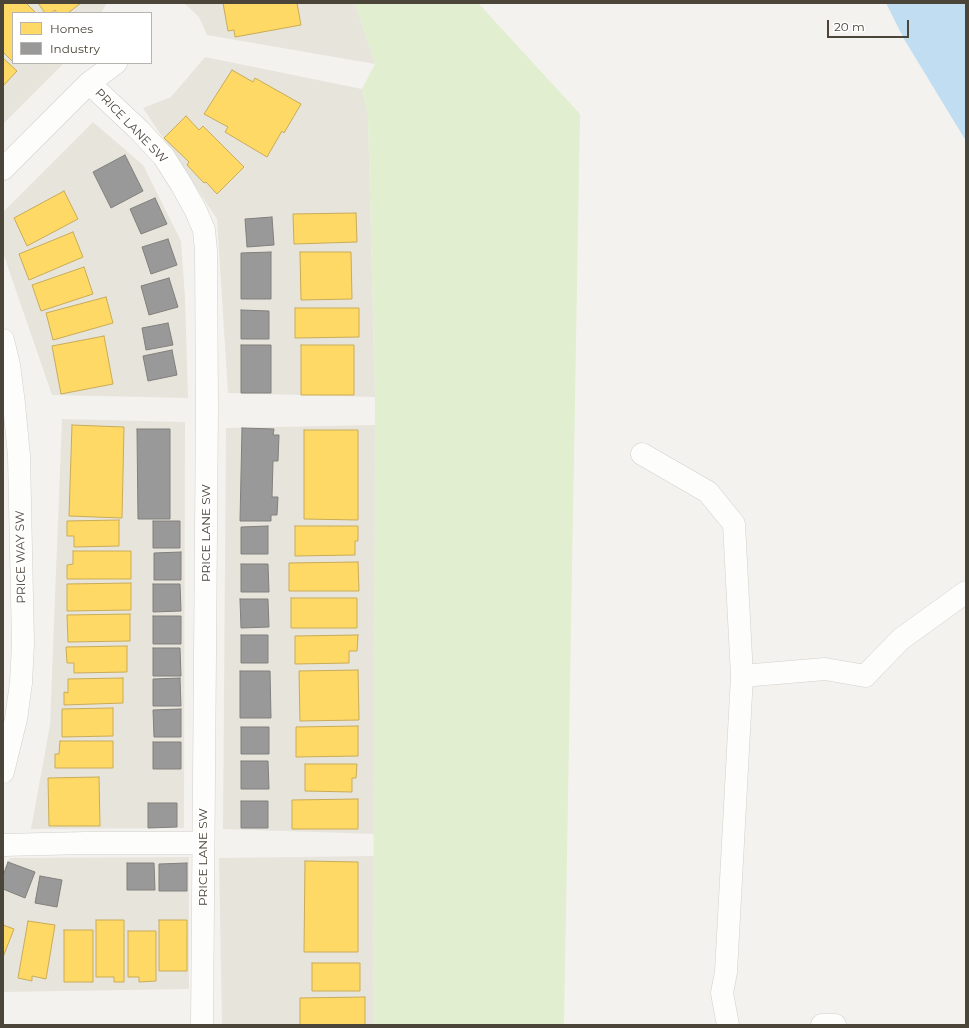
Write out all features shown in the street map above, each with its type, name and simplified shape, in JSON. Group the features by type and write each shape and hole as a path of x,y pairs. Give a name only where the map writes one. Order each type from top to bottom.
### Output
{"street":[{"path":"3,169 89,83 115,64"},
{"name":"PRICE LANE SW","path":"89,83 139,130 164,157 192,204 204,230 206,251 207,408 202,1025"},
{"name":"PRICE WAY SW","path":"3,340 9,365 19,456 23,644 22,683 16,719 3,772"},
{"path":"642,454 708,492 734,524 742,676 726,972 722,994 728,1025"},
{"path":"742,676 825,669 865,676 901,639 966,592"},
{"path":"3,845 86,842 204,843"},
{"path":"822,1025 835,1025"}],"shaded area":[{"path":"3,3 107,3 102,12 12,12 12,64 63,64 3,124"},
{"path":"184,3 355,3 375,64 207,35 199,17"},
{"path":"205,57 362,89 368,114 375,397 228,393 217,219 143,108 171,97"},
{"path":"93,122 143,165 181,241 185,298 188,398 52,395 3,253 3,212"},
{"path":"62,419 185,422 184,828 31,829 50,725"},
{"path":"375,425 374,834 223,829 226,428"},
{"path":"374,856 373,1025 222,1025 219,858"},
{"path":"189,857 189,989 3,992 3,870 10,858"}],"green space":[{"path":"355,3 478,3 580,114 564,1025 373,1025 375,397 368,114 362,89 375,64"}],"water":[{"path":"886,3 966,3 966,141 904,39"}],"building: Homes":[{"path":"3,3 26,3 35,12 12,12 12,61 3,52"},
{"path":"38,3 81,3 69,12 56,12 55,10 52,12 44,12"},
{"path":"223,3 297,3 301,25 235,37 234,30 228,31"},
{"path":"3,58 17,71 3,86"},
{"path":"232,70 253,82 255,78 301,104 284,133 282,131 267,157 225,132 228,127 204,114"},
{"path":"186,116 199,130 203,126 244,167 217,194 206,182 204,183 187,165 189,162 164,138"},
{"path":"64,191 78,219 27,246 14,218"},
{"path":"356,213 357,242 294,244 293,214"},
{"path":"73,232 83,257 29,280 19,254"},
{"path":"300,252 351,252 352,299 301,300"},
{"path":"84,267 93,294 41,311 32,285"},
{"path":"106,297 113,323 53,340 46,313"},
{"path":"295,308 359,308 359,337 295,338"},
{"path":"104,336 113,384 61,394 52,346"},
{"path":"301,345 354,345 354,395 301,395"},
{"path":"72,425 124,427 122,518 69,516"},
{"path":"304,430 358,430 358,520 304,519"},
{"path":"119,520 119,546 74,547 74,536 67,536 67,521"},
{"path":"295,526 358,526 358,541 355,541 355,555 295,556"},
{"path":"73,551 131,551 131,579 67,579 67,565 73,564"},
{"path":"358,562 359,591 289,591 289,563"},
{"path":"131,583 131,610 67,611 67,584"},
{"path":"291,598 357,598 357,628 291,628"},
{"path":"130,614 130,641 68,642 67,615"},
{"path":"358,635 357,651 349,651 349,663 295,664 295,636"},
{"path":"127,646 127,672 74,673 74,663 67,663 66,647"},
{"path":"358,670 359,720 300,721 299,671"},
{"path":"123,678 123,703 64,705 64,692 68,693 68,679"},
{"path":"113,708 113,736 62,737 62,709"},
{"path":"358,726 358,756 296,757 296,727"},
{"path":"60,741 113,741 113,768 55,768 55,754 59,754"},
{"path":"305,764 357,764 356,778 352,778 352,792 305,791"},
{"path":"99,777 100,826 49,826 48,778"},
{"path":"358,799 358,829 292,829 292,800"},
{"path":"305,861 358,862 358,952 304,952"},
{"path":"96,920 124,920 124,982 114,982 114,977 96,977"},
{"path":"159,920 187,920 187,971 159,971"},
{"path":"28,921 55,925 46,979 32,976 32,981 18,978"},
{"path":"3,925 14,929 3,957"},
{"path":"64,930 93,930 93,982 64,982"},
{"path":"128,931 156,931 156,981 139,982 139,977 128,977"},
{"path":"312,963 360,963 360,991 312,991"},
{"path":"365,997 365,1025 300,1025 300,998"}],"building: Industry":[{"path":"125,155 143,191 111,208 93,172"},
{"path":"155,198 167,224 141,234 130,209"},
{"path":"272,217 274,245 247,247 245,219"},
{"path":"168,239 177,265 151,274 142,247"},
{"path":"271,252 271,299 241,299 241,253"},
{"path":"169,278 178,307 149,315 141,286"},
{"path":"241,310 269,311 269,339 241,339"},
{"path":"168,323 173,345 146,350 142,328"},
{"path":"241,345 271,345 271,393 241,393"},
{"path":"172,350 177,375 148,381 143,356"},
{"path":"242,428 274,429 273,435 279,435 278,461 273,461 272,497 278,497 277,515 271,515 271,521 240,521"},
{"path":"137,429 170,429 170,519 138,519"},
{"path":"153,521 180,521 180,548 153,548"},
{"path":"268,526 268,554 241,554 241,527"},
{"path":"181,552 181,580 154,580 154,553"},
{"path":"241,564 268,564 269,592 241,592"},
{"path":"153,584 180,584 181,611 153,612"},
{"path":"240,599 268,599 269,627 241,628"},
{"path":"153,616 181,616 181,644 153,644"},
{"path":"241,635 268,635 268,663 241,663"},
{"path":"153,648 180,648 181,676 153,676"},
{"path":"240,671 270,671 271,718 240,718"},
{"path":"180,678 181,706 153,706 153,679"},
{"path":"181,709 181,737 154,737 153,710"},
{"path":"241,727 269,727 269,754 241,754"},
{"path":"153,742 181,742 181,769 153,769"},
{"path":"241,761 268,761 269,789 241,789"},
{"path":"241,801 268,801 268,828 241,828"},
{"path":"148,803 177,803 177,827 148,828"},
{"path":"8,862 35,872 25,898 3,889 3,876"},
{"path":"127,863 154,863 155,890 127,890"},
{"path":"187,863 187,891 159,891 159,864"},
{"path":"40,876 62,880 57,907 35,903"}]}
